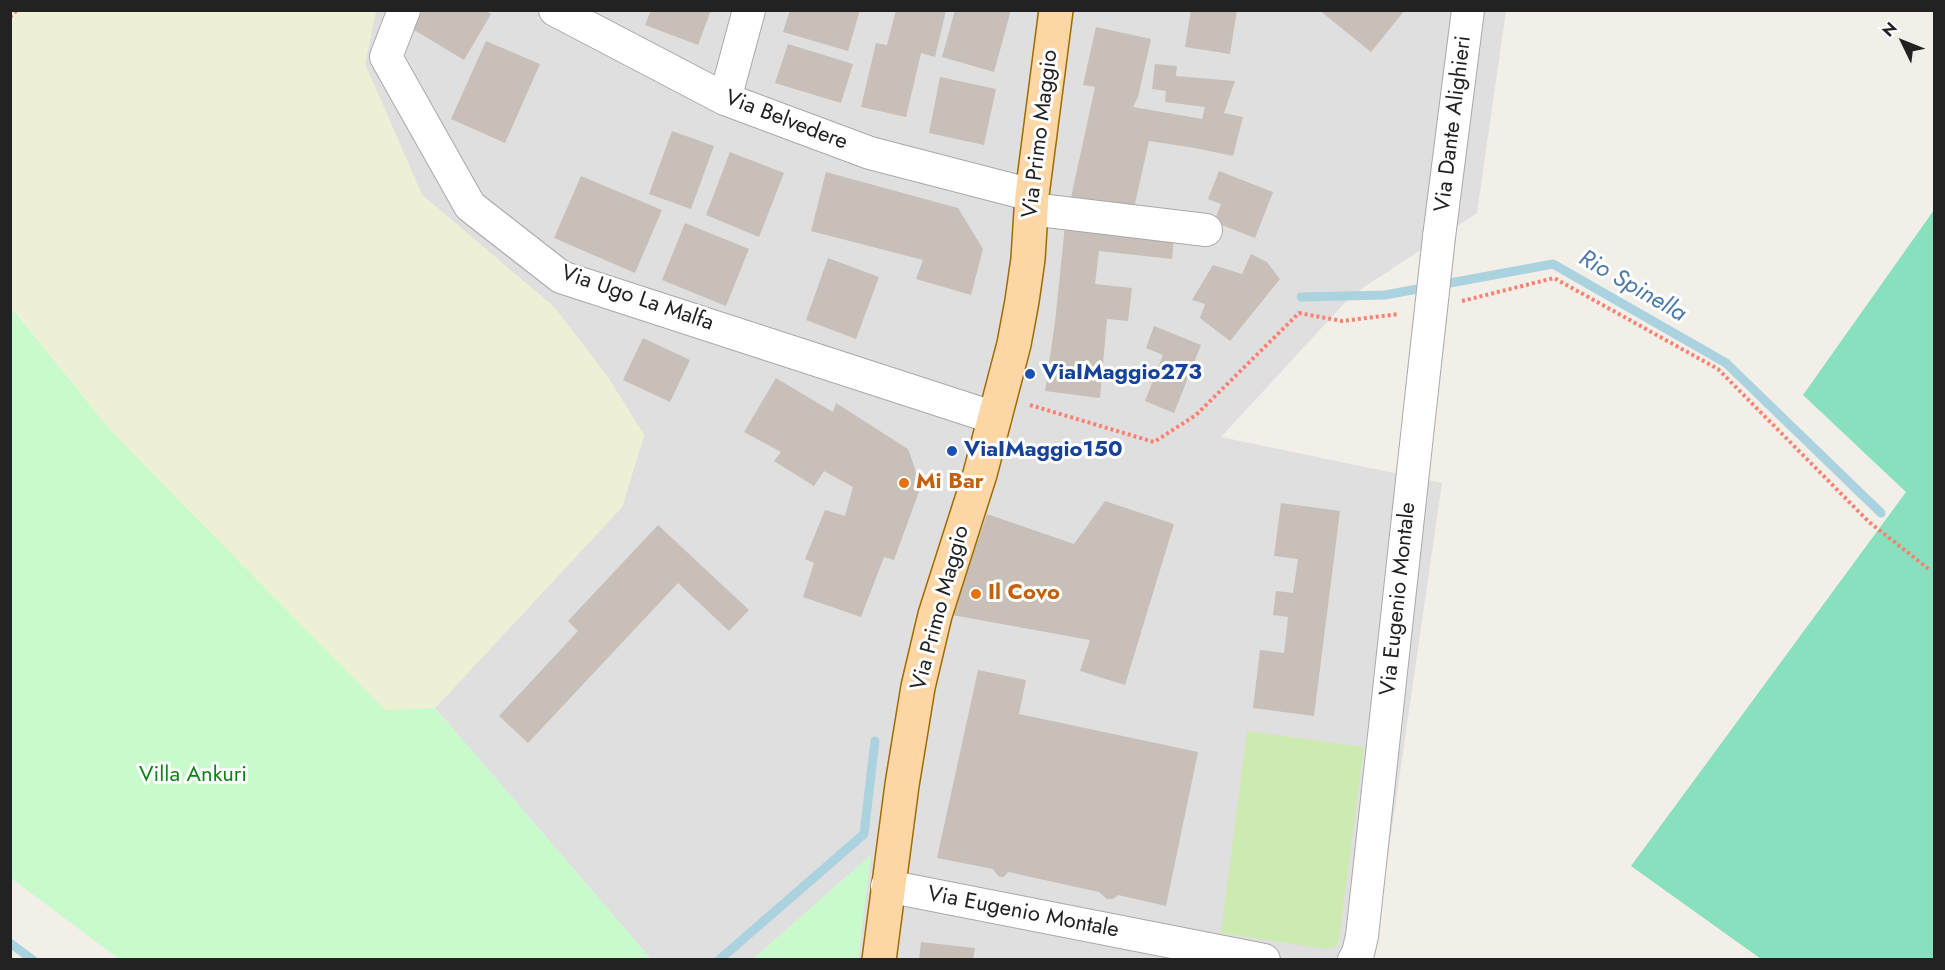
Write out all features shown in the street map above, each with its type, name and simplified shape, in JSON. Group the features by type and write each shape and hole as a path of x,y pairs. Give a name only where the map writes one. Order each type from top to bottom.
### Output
{"main road":[{"name":"Via Primo Maggio","path":"879,960 902,785 918,687 935,615 980,474 1014,344 1028,259 1032,202 1056,10"}],"street":[{"name":"Via Ugo La Malfa","path":"404,10 386,57 470,206 561,277 998,408"},
{"name":"Via Belvedere","path":"555,10 725,99 870,153 1032,202 1206,230"},
{"path":"725,99 749,10"},
{"name":"Via Dante Alighieri","path":"1439,237 1468,10"},
{"name":"Via Eugenio Montale","path":"1354,960 1362,936 1439,237"},
{"name":"Via Eugenio Montale","path":"888,886 1264,960"}],"path":[{"path":"10,17 17,10"},
{"path":"1453,303 1554,278 1718,369 1869,522 1930,570"},
{"path":"998,408 1154,442 1196,415 1299,313 1342,321 1408,313"}],"shaded area":[{"path":"376,10 1506,11 1477,213 1352,295 1221,437 1442,483 1373,959 858,959 870,856 753,959 651,959 435,708 622,507 644,435 607,376 554,307 422,195 365,64"}],"green space":[{"path":"10,11 376,11 365,64 422,195 554,307 607,376 644,435 622,507 435,708 385,710 111,431 11,306"},
{"path":"1934,210 1934,959 1761,959 1631,866 1906,492 1803,395"},
{"name":"Villa Ankuri","path":"10,306 111,431 385,710 435,708 651,959 119,959 11,878"},
{"path":"1247,731 1364,747 1338,945 1326,949 1221,933"},
{"path":"871,855 858,959 753,959"}],"building":[{"path":"422,10 485,10 491,14 464,60 411,28"},
{"path":"651,10 711,10 698,45 645,25"},
{"path":"790,10 860,10 848,51 783,32"},
{"path":"896,10 946,10 935,57 921,53 906,117 861,107 876,43 887,45"},
{"path":"955,10 1011,10 994,72 942,57"},
{"path":"1191,10 1237,10 1230,54 1185,47"},
{"path":"1319,10 1405,10 1371,52"},
{"path":"1096,27 1151,39 1138,97 1133,107 1202,119 1205,107 1165,102 1166,91 1152,89 1155,64 1177,66 1176,76 1235,81 1224,113 1243,117 1233,156 1149,141 1132,217 1070,202 1095,87 1083,85"},
{"path":"486,41 540,64 505,143 451,119"},
{"path":"788,44 853,64 841,103 775,83"},
{"path":"940,77 996,89 984,145 929,133"},
{"path":"672,131 714,146 691,209 649,194"},
{"path":"730,152 784,173 759,237 706,215"},
{"path":"1219,171 1273,192 1255,238 1214,222 1221,204 1208,199"},
{"path":"826,172 958,208 983,249 971,295 916,279 923,260 811,231"},
{"path":"581,176 662,210 635,273 554,238"},
{"path":"685,223 749,249 726,306 662,280"},
{"path":"1065,226 1174,238 1172,259 1099,251 1095,284 1132,288 1128,321 1107,319 1100,398 1045,391"},
{"path":"1251,254 1267,262 1280,279 1230,341 1200,318 1205,304 1192,300 1213,265 1242,274"},
{"path":"828,258 879,277 856,339 806,320"},
{"path":"1154,326 1201,345 1174,413 1145,401 1163,355 1146,348"},
{"path":"643,338 690,360 670,402 623,380"},
{"path":"776,378 833,412 836,403 908,449 921,486 894,560 884,557 861,617 803,597 814,563 805,559 825,510 845,516 853,487 824,471 814,486 774,461 781,452 744,432"},
{"path":"1105,501 1174,524 1125,685 1080,671 1090,640 952,615 987,514 1074,544"},
{"path":"1281,503 1340,511 1314,716 1253,708 1260,650 1284,653 1288,617 1273,615 1276,591 1293,593 1298,559 1274,556"},
{"path":"658,525 749,610 729,631 678,583 528,743 499,716 578,631 568,621"},
{"path":"978,670 1026,680 1019,714 1198,752 1166,906 1118,895 1113,899 1107,899 1099,892 1008,872 1004,877 999,877 993,869 937,858"},
{"path":"921,942 975,948 973,960 919,960"}],"waterway":[{"name":"Rio Spinella","path":"1301,297 1385,295 1553,264 1726,363 1881,513"},
{"path":"719,960 864,834 875,741"},
{"path":"10,943 33,960"}],"place":[{"name":"ViaIMaggio273","path":"1030,374"},
{"name":"ViaIMaggio150","path":"952,451"},
{"name":"Mi Bar","path":"904,483"},
{"name":"Il Covo","path":"976,594"}]}
